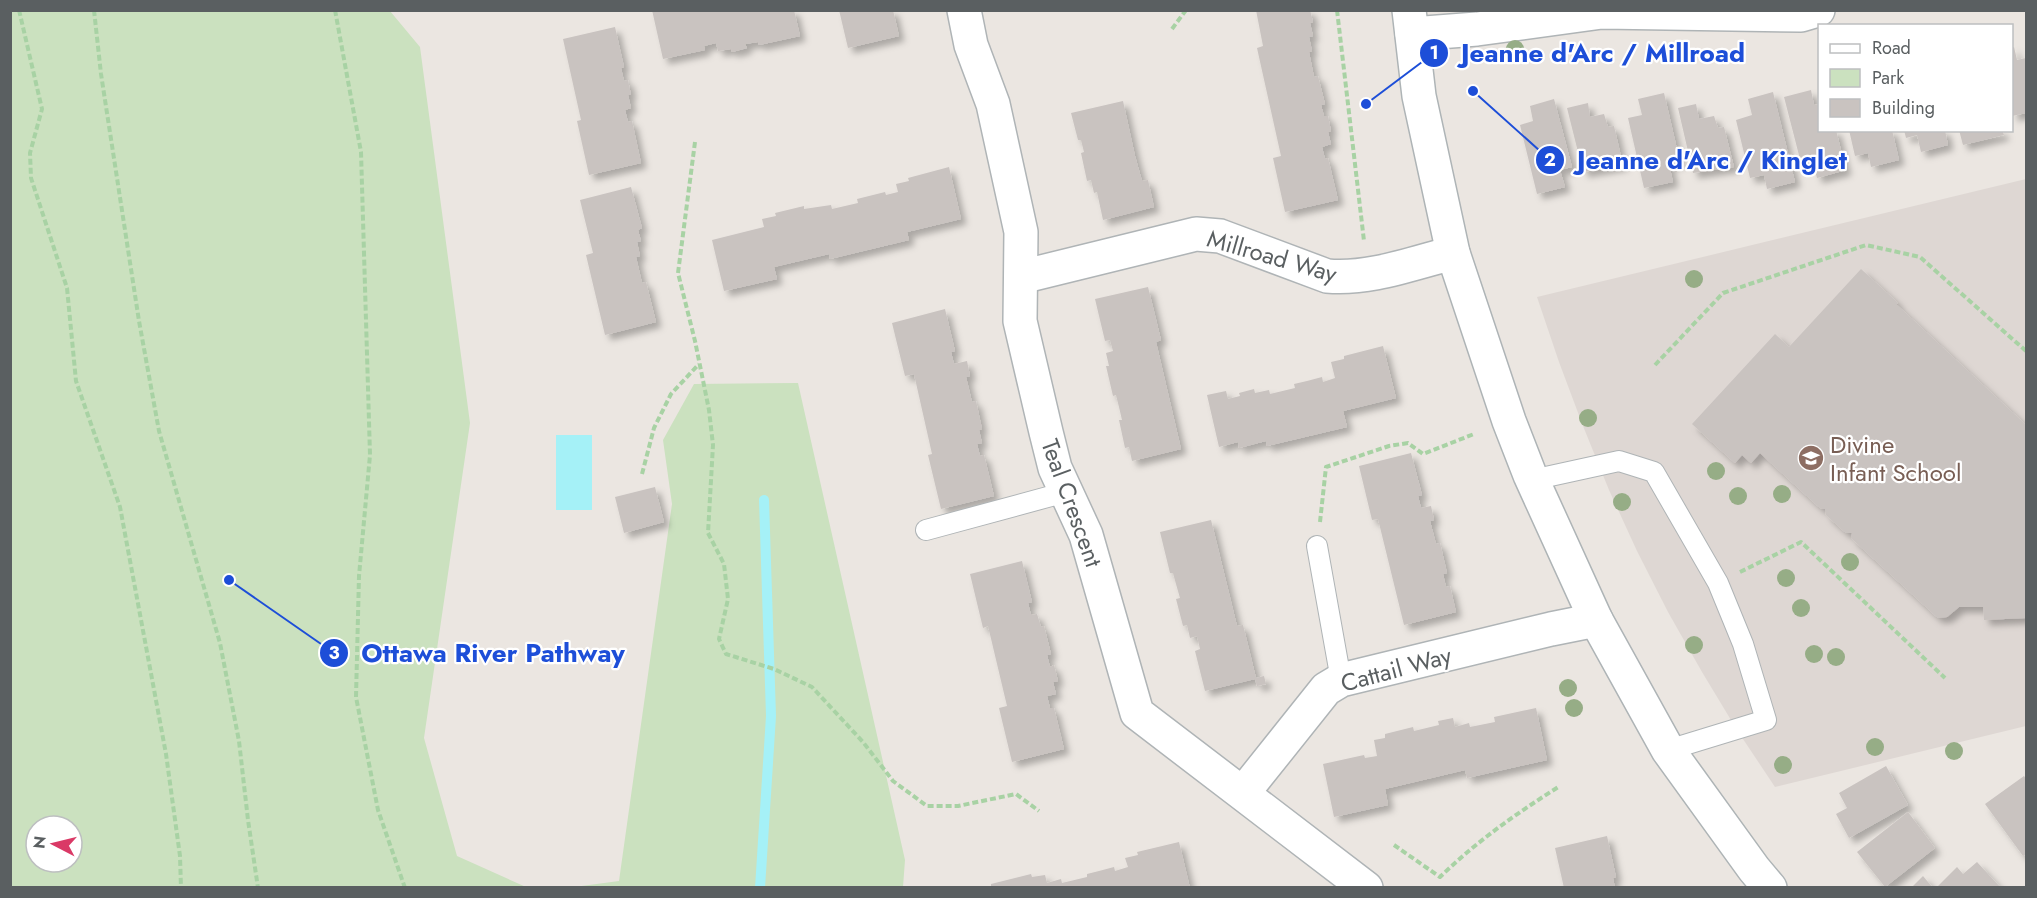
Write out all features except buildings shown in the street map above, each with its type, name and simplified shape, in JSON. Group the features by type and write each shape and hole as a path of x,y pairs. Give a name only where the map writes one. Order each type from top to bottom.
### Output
{"street":[{"name":"Teal Crescent","path":"964,10 971,45 993,104 1021,232 1020,321 1055,468 1086,535 1137,713 1366,888"},
{"path":"1770,888 1668,750 1596,620 1532,480 1509,421 1453,253 1419,96 1411,22 1477,29 1602,12 1801,15 1818,10"},
{"name":"Millroad Way","path":"1021,278 1196,234 1220,236 1327,276 1346,278 1453,253"},
{"name":"Cattail Way","path":"1243,793 1326,689 1341,680 1596,620"}],"lane":[{"path":"1532,480 1619,461 1654,472 1718,583 1743,644 1766,720 1668,750"},
{"path":"926,530 1066,492"},
{"path":"1317,546 1341,680"}],"path":[{"path":"19,10 42,110 30,153 30,178 67,288 76,381 120,507 166,754 180,856 181,888"},
{"path":"94,10 101,74 139,321 157,420 220,643 239,741 258,888"},
{"path":"335,10 361,152 370,455 359,576 356,697 378,810 405,888"},
{"path":"1172,29 1186,10"},
{"path":"1337,10 1362,232 1370,274"},
{"path":"695,142 678,273 709,410 713,445 708,533 724,564 728,599 719,639 726,654 774,669 812,687 863,742 893,781 927,807 958,806 1016,794 1039,811"},
{"path":"1655,365 1723,293 1866,245 1920,256 2026,351"},
{"path":"642,474 654,428 670,394 700,363"},
{"path":"1317,546 1326,467 1389,446 1408,443 1423,454 1474,434"},
{"path":"1718,583 1801,542 1945,678"},
{"path":"1394,845 1440,877 1463,855 1514,815 1560,786"}],"shaded area":[{"name":"Divine Infant School","path":"2026,179 2026,726 1775,787 1702,672 1637,551 1583,426 1537,297"}],"green space":[{"path":"10,11 390,11 420,47 470,423 424,738 457,856 526,887 11,887"},
{"path":"798,383 905,860 903,887 574,887 619,881 672,504 663,440 694,384"}],"water":[{"path":"556,435 592,435 592,510 556,510"}],"waterway":[{"path":"760,888 771,716 764,500"}],"place":[{"name":"Jeanne d'Arc / Kinglet","path":"1473,91"},
{"name":"Jeanne d'Arc / Millroad","path":"1366,104"},
{"name":"Divine Infant School","path":"1811,458"},
{"name":"Ottawa River Pathway","path":"229,580"}]}
